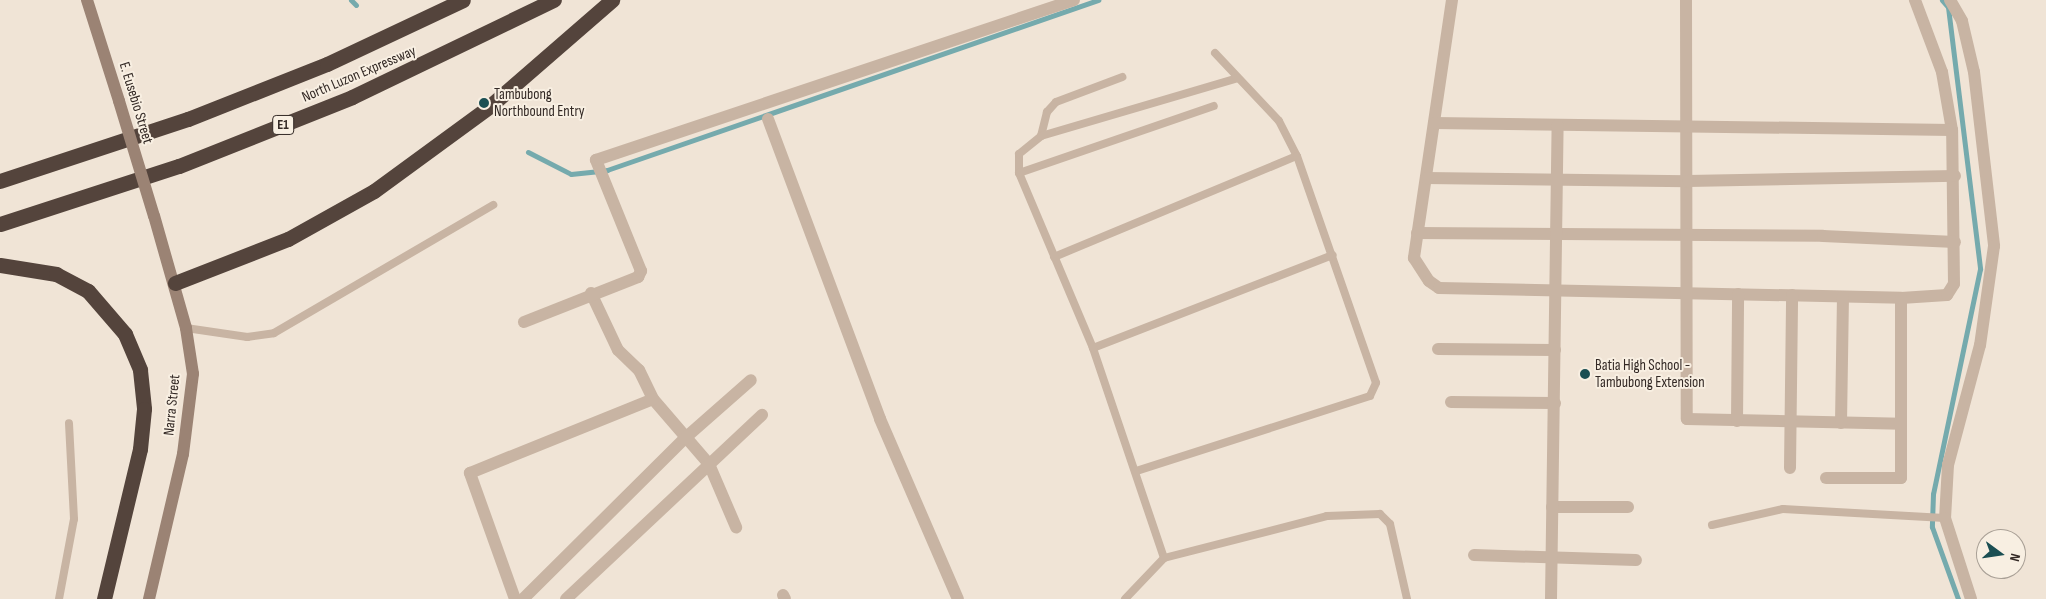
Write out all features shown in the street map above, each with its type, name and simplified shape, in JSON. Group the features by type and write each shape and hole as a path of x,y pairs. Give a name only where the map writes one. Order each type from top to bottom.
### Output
{"highway":[{"path":"408,26 444,0"},
{"name":"North Luzon Expressway","path":"0,181 188,119 327,64 463,0"},
{"name":"North Luzon Expressway","path":"0,224 179,166 344,101 451,54 554,0"},
{"path":"175,283 288,239 374,191 490,106 612,0"},
{"path":"0,265 56,274 88,291 116,320 137,360 143,426 104,599"}],"main road":[{"name":"E. Eusebio Street","path":"87,0 154,216"},
{"name":"Narra Street","path":"149,599 183,454 193,374 186,328 175,283 154,216"}],"street":[{"path":"524,322 590,293 638,277 641,271 599,172 596,160 1074,0"},
{"path":"1452,0 1414,258 1439,288 1901,298 1947,295 1954,284 1955,176 1952,130 1942,72 1915,0"},
{"path":"1686,0 1689,123 1685,292 1686,419 1901,424"},
{"path":"1950,0 1962,21 1974,72 1994,246 1980,345 1948,465 1942,518 1971,599"},
{"path":"768,119 880,419 958,599"},
{"path":"1434,124 1689,123 1952,130"},
{"path":"1551,599 1558,125"},
{"path":"1426,178 1688,181 1955,176"},
{"path":"1417,233 1687,235 1955,242"},
{"path":"590,293 609,336 639,370 653,399 684,439 709,464 736,527"},
{"path":"1737,421 1738,294"},
{"path":"1790,468 1792,295"},
{"path":"1841,423 1843,297"},
{"path":"1826,478 1901,478 1901,298"},
{"path":"1438,349 1555,350"},
{"path":"523,599 684,439 751,380"},
{"path":"515,599 470,473 653,399"},
{"path":"1451,402 1555,402"},
{"path":"566,599 762,415"},
{"path":"1552,507 1628,507"},
{"path":"1474,555 1636,560"}],"lane":[{"path":"1136,471 1370,396 1376,383 1297,156 1279,122 1215,53"},
{"path":"1040,136 1047,112 1056,102 1122,77"},
{"path":"1164,558 1093,348 1019,173 1019,154 1040,136 1238,78"},
{"path":"1019,173 1214,106"},
{"path":"1054,257 1297,156"},
{"path":"186,328 247,337 274,333 493,205"},
{"path":"1093,348 1332,255"},
{"path":"59,599 74,519 69,423"},
{"path":"1712,525 1783,509 1942,518"},
{"path":"1125,599 1164,558 1327,516 1380,514 1390,524 1407,599"}],"waterway":[{"path":"351,0 356,5"},
{"path":"528,152 571,174 607,170 1098,0"},
{"path":"1942,0 1948,7 1980,269 1933,494 1932,527 1958,599"}],"place":[{"name":"Tambubong Northbound Entry","path":"484,103"},
{"name":"Batia High School - Tambubong Extension","path":"1585,374"}]}
